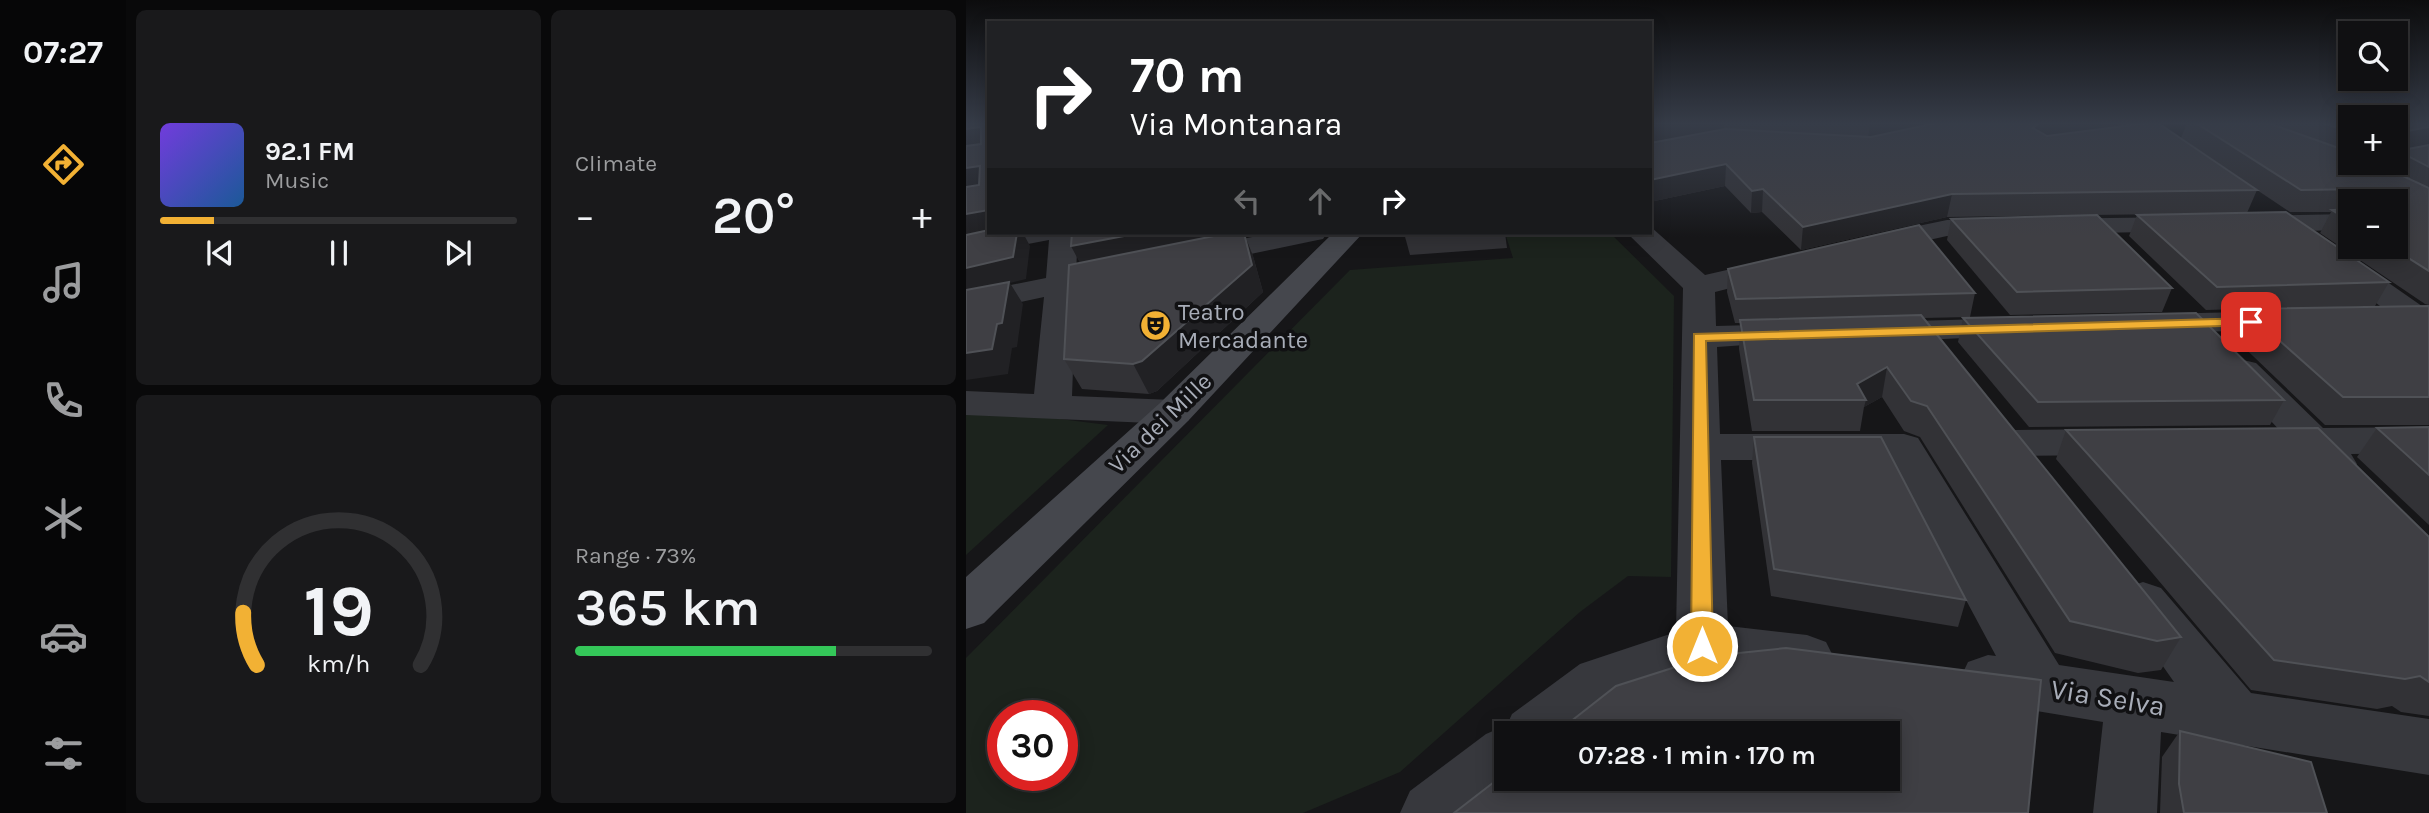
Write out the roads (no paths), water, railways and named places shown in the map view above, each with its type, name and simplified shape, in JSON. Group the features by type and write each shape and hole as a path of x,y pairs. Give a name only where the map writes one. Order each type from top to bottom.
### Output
{"street":[{"path":"2253,201 2425,321"},
{"path":"1856,248 1930,243 1947,228 2338,222"},
{"path":"2099,226 2128,255"},
{"path":"966,247 1032,235"},
{"path":"1052,405 1064,235"},
{"path":"966,304 1303,235"},
{"name":"Via dei Mille","path":"966,608 1174,412 1347,235"},
{"path":"1643,235 1699,286 1702,646"},
{"path":"1699,286 1803,261"},
{"path":"2167,294 2361,489"},
{"path":"1974,296 2000,329"},
{"path":"2361,319 2425,321"},
{"path":"2126,325 2320,320"},
{"path":"1699,337 2042,327"},
{"path":"1925,330 1958,371"},
{"path":"966,403 1174,412"},
{"path":"2050,485 2004,428 2151,442"},
{"path":"2259,441 2429,440"},
{"path":"1700,447 1904,447 2042,687"},
{"path":"2118,570 2236,718"},
{"path":"1548,721 1600,681 1702,646 1861,664"},
{"name":"Via Selva","path":"1941,673 2429,747"},
{"path":"2125,813 2134,702"},
{"path":"1432,813 1494,764"}],"place":[{"name":"Teatro Mercadante","path":"1155,326"}]}
